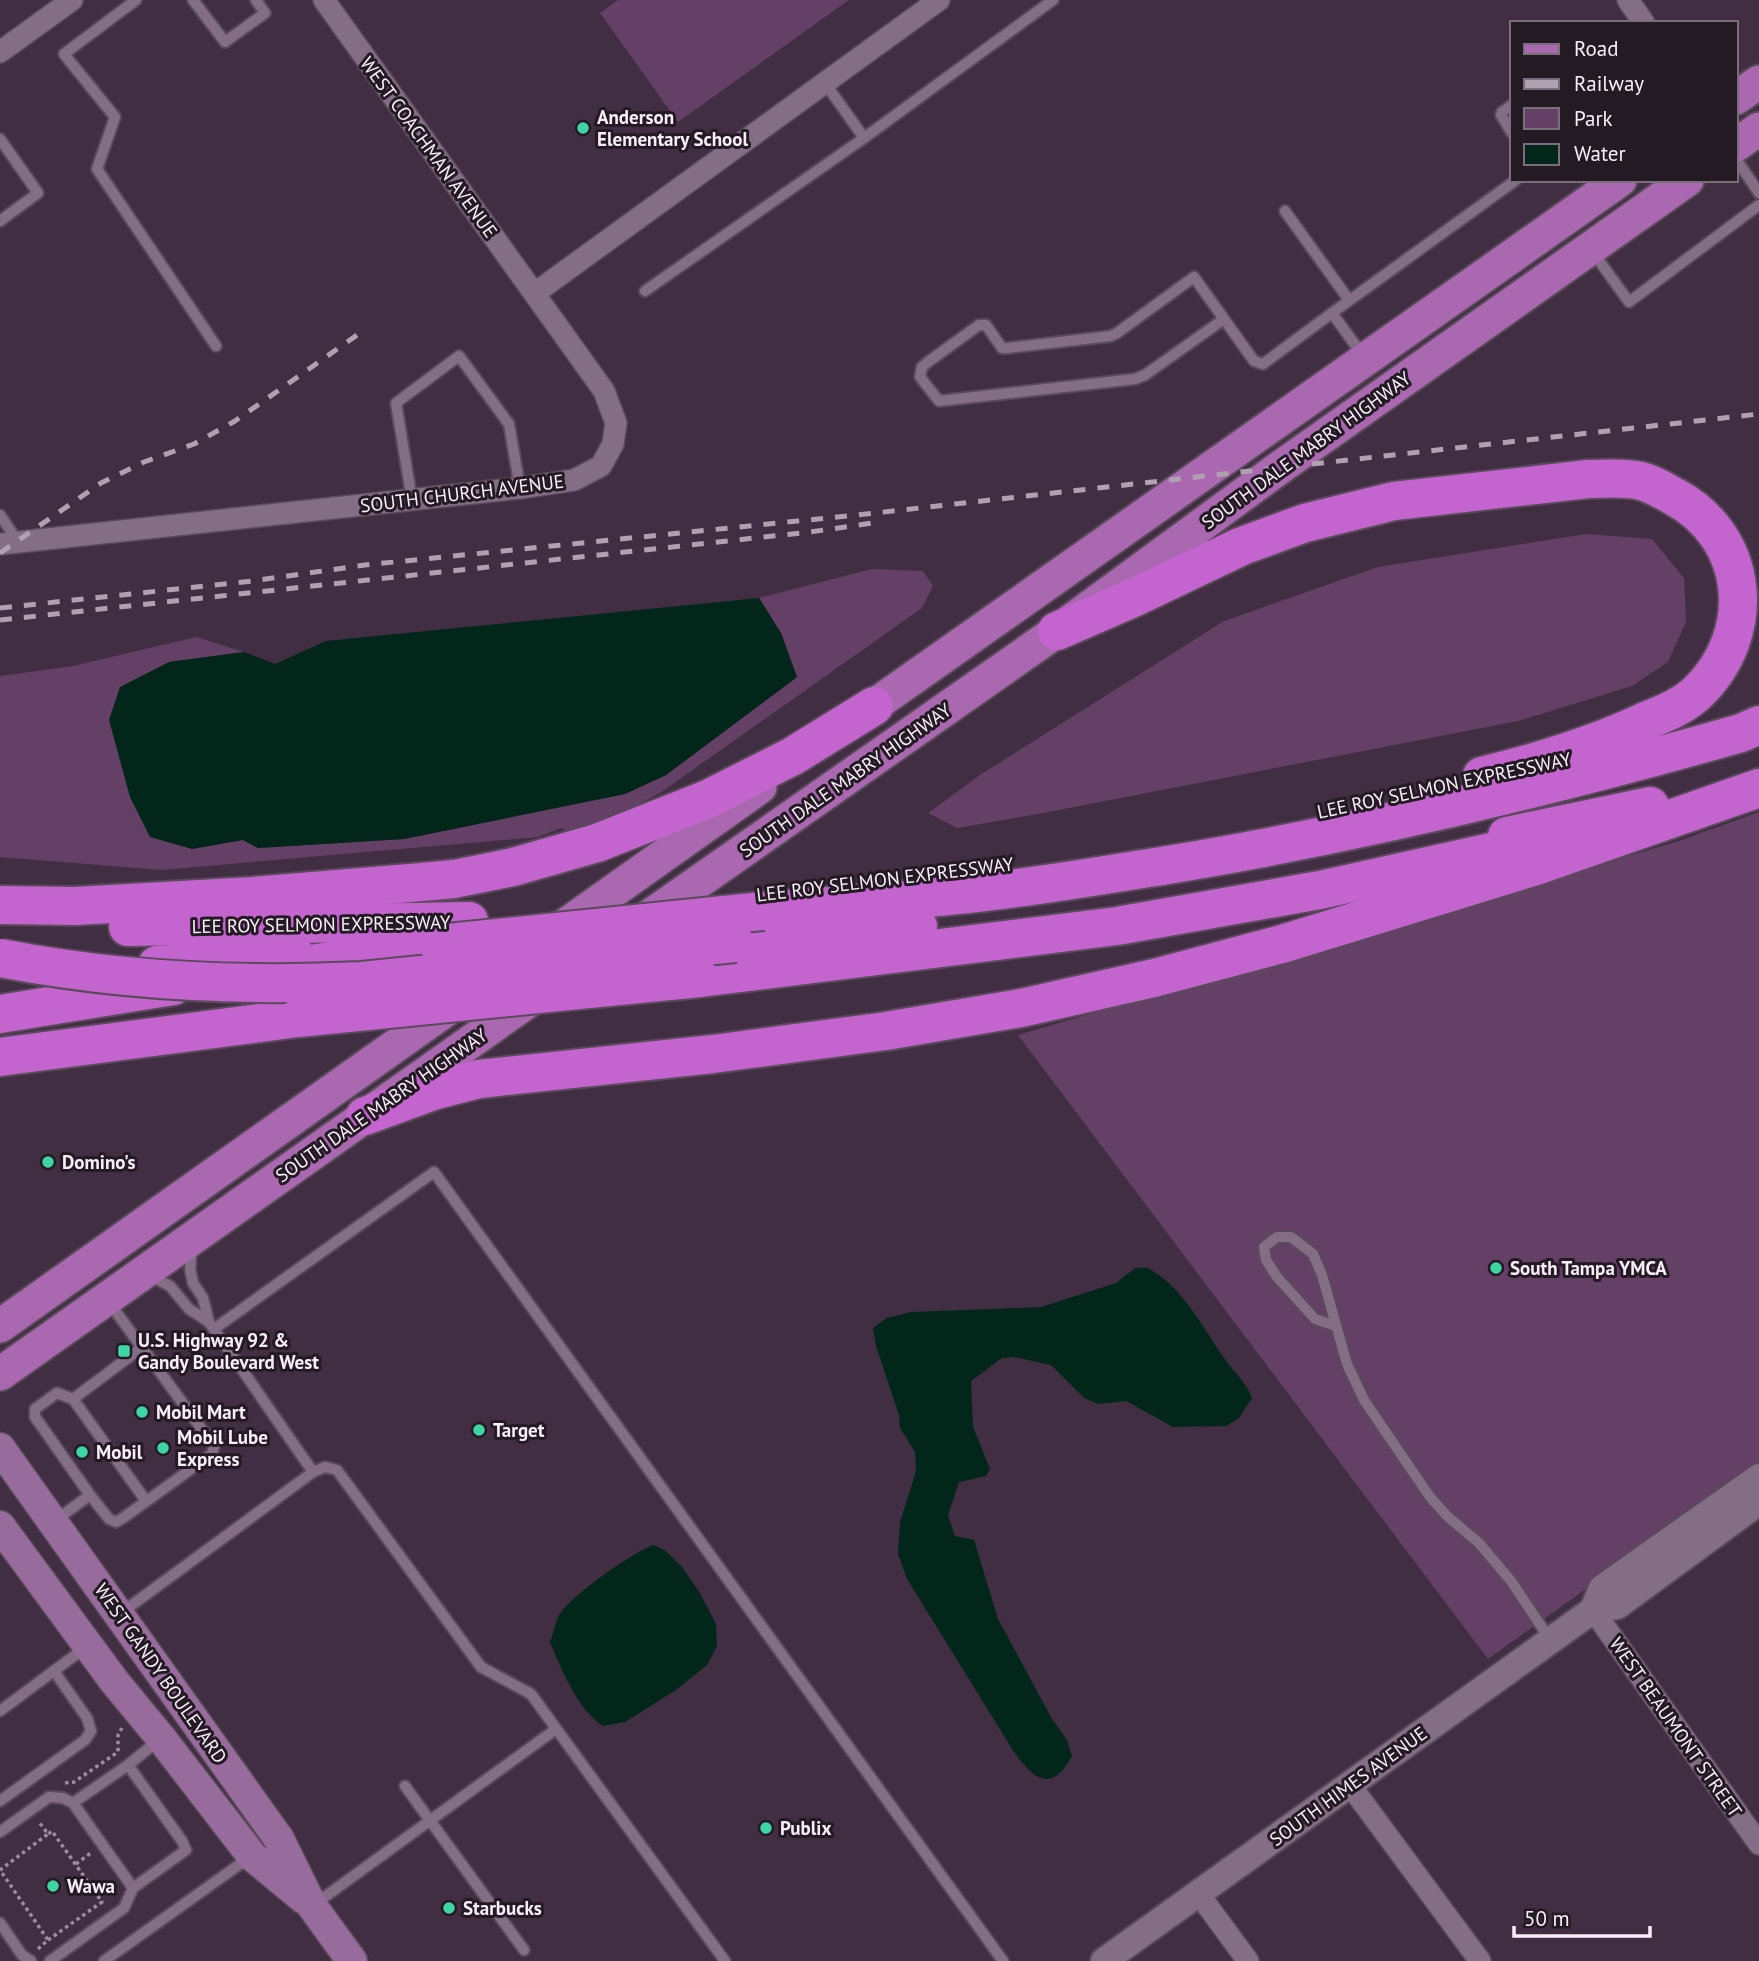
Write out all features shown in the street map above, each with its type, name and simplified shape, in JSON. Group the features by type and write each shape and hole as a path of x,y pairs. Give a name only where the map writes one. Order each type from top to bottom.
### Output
{"highway":[{"path":"1057,631 1264,537 1327,517 1394,501 1588,479 1613,479 1641,481 1686,503 1719,536 1730,556 1736,579 1738,615 1728,651 1720,665 1698,692 1685,703 1662,714 1566,752 1482,776"},
{"path":"0,905 75,906 253,896 453,878 513,867 569,852 650,824 708,800 793,756 874,706"},
{"path":"0,1014 438,944 776,902 970,894 1084,878 1288,844 1377,826 1547,787 1741,733 1759,724"},
{"name":"LEE ROY SELMON EXPRESSWAY","path":"0,918 107,927 469,921 776,902 1140,845 1312,813 1482,776 1759,724"},
{"path":"365,1116 436,1090 479,1079 713,1054 886,1031 1021,1008 1154,978 1282,944 1536,866 1759,786"},
{"path":"0,958 80,972 145,978 267,984 318,983 362,981 935,925 1294,874 1437,850 1759,786"},
{"path":"0,1057 298,1018 699,978 1116,926 1320,890 1577,832 1759,786"},
{"path":"0,975 218,962 438,944"}],"main road":[{"path":"1738,97 1759,82"},
{"path":"1738,144 1759,129"},
{"name":"SOUTH DALE MABRY HIGHWAY","path":"0,1326 1617,182"},
{"name":"SOUTH DALE MABRY HIGHWAY","path":"0,1374 1057,631 1282,466 1683,182"},
{"name":"WEST GANDY BOULEVARD","path":"0,1448 279,1839 312,1906 352,1961"},
{"name":"WEST GANDY BOULEVARD","path":"0,1525 124,1694 252,1856 312,1906"}],"street":[{"path":"0,52 50,6 72,0"},
{"name":"WEST COACHMAN AVENUE","path":"324,0 535,293"},
{"path":"535,293 939,0"},
{"name":"SOUTH CHURCH AVENUE","path":"9,543 574,480 601,466 613,444 616,423 604,391 535,293"},
{"name":"SOUTH HIMES AVENUE","path":"1593,1611 1602,1588 1759,1477"},
{"name":"SOUTH HIMES AVENUE","path":"1104,1961 1593,1611 1616,1606 1759,1502"},
{"name":"WEST BEAUMONT STREET","path":"1593,1611 1759,1844"},
{"path":"1350,1785 1480,1961"},
{"path":"1198,1893 1248,1961"}],"lane":[{"path":"136,0 64,54 115,117 97,169 216,346"},
{"path":"193,0 225,42 265,13 256,0"},
{"path":"645,291 864,138 1053,0"},
{"path":"825,83 864,138"},
{"path":"1510,107 1501,115 1510,130"},
{"path":"0,139 38,193 0,221"},
{"path":"1738,162 1759,193"},
{"path":"1224,319 1135,379 939,401 920,377 922,367 979,325 986,325 1002,348 1111,336 1194,277 1224,319 1254,361 1263,365 1513,182"},
{"path":"1591,248 1629,302 1759,205"},
{"path":"1285,211 1349,300"},
{"path":"1332,313 1365,359"},
{"path":"412,500 396,403 459,356 509,424 520,488"},
{"path":"0,515 9,543"},
{"path":"211,1326 434,1172 1003,1961"},
{"path":"193,1237 193,1283 203,1298 211,1326"},
{"path":"1336,1326 1315,1319 1277,1277 1266,1260 1264,1247 1277,1237 1292,1237 1313,1254 1322,1275 1348,1364 1364,1400 1430,1497 1447,1516 1479,1543 1511,1581 1551,1641"},
{"path":"144,1273 170,1286 189,1309 211,1326 313,1472"},
{"path":"106,1299 214,1446 212,1454 146,1501 116,1522 108,1519 35,1417 35,1409 57,1393 73,1399 146,1501"},
{"path":"73,1399 141,1348"},
{"path":"119,1614 313,1472 325,1466 337,1470 481,1667 531,1694 725,1961"},
{"path":"53,1522 90,1495"},
{"path":"0,1711 88,1646"},
{"path":"0,1801 85,1740 91,1731 87,1718 54,1671"},
{"path":"312,1906 556,1729"},
{"path":"73,1803 128,1765 161,1738"},
{"path":"50,1961 124,1908 133,1888 186,1850 183,1841 128,1765"},
{"path":"405,1786 524,1950"},
{"path":"0,1832 49,1797 63,1798 73,1803 133,1888"},
{"path":"104,1961 252,1856"},
{"path":"0,1923 22,1955 29,1960"}],"path":[{"path":"60,1783 74,1782 118,1752 118,1735 124,1727"},
{"path":"30,1810 48,1835"},
{"path":"29,1960 48,1940 102,1902 52,1831 0,1870 48,1940"},
{"path":"75,1865 103,1845"}],"green space":[{"path":"618,0 849,0 678,122 600,13"},
{"path":"1586,534 1652,539 1684,578 1686,622 1668,662 1632,686 1518,721 1038,814 957,828 928,813 980,775 1224,621 1378,567"},
{"path":"872,569 923,571 933,586 922,608 660,793 580,835 561,828 538,837 161,870 0,857 0,676 73,666 196,637 244,652 169,662 192,849 243,840 258,848 404,839 625,794 666,775 797,677 781,633 759,598"},
{"name":"South Tampa YMCA","path":"1759,812 1759,1465 1488,1659 1018,1035 1676,842"}],"water":[{"path":"759,598 781,633 797,677 666,775 625,794 404,839 258,848 243,840 192,849 150,837 130,797 109,720 120,687 169,662 244,652 275,664 326,641"},
{"path":"1135,1268 1149,1269 1173,1287 1243,1382 1252,1398 1239,1418 1226,1426 1173,1427 1126,1401 1098,1404 1084,1398 1051,1365 1014,1357 1002,1358 971,1381 973,1427 990,1469 986,1476 959,1482 948,1515 955,1536 974,1540 998,1619 1052,1719 1067,1740 1072,1756 1057,1775 1049,1779 1042,1778 1028,1769 1014,1752 907,1579 898,1554 900,1522 916,1471 915,1452 900,1428 899,1415 876,1346 873,1328 887,1318 911,1312 1041,1307 1116,1283"},
{"path":"653,1545 666,1551 682,1567 700,1593 716,1624 717,1646 707,1665 676,1690 625,1722 603,1726 578,1700 550,1642 559,1615 566,1606 616,1566"}],"railway":[{"path":"0,553 101,483 144,462 194,444 235,421 360,333"},
{"path":"0,608 252,581 365,565 857,515 1759,414"},
{"path":"0,620 873,523"}],"place":[{"name":"Anderson Elementary School","path":"583,128"},
{"name":"Domino's","path":"48,1162"},
{"name":"South Tampa YMCA","path":"1496,1268"},
{"name":"U.S. Highway 92 & Gandy Boulevard West","path":"124,1351"},
{"name":"Mobil Mart","path":"142,1412"},
{"name":"Target","path":"479,1430"},
{"name":"Mobil Lube Express","path":"163,1448"},
{"name":"Mobil","path":"82,1452"},
{"name":"Publix","path":"766,1828"},
{"name":"Wawa","path":"53,1886"},
{"name":"Starbucks","path":"449,1908"}]}
